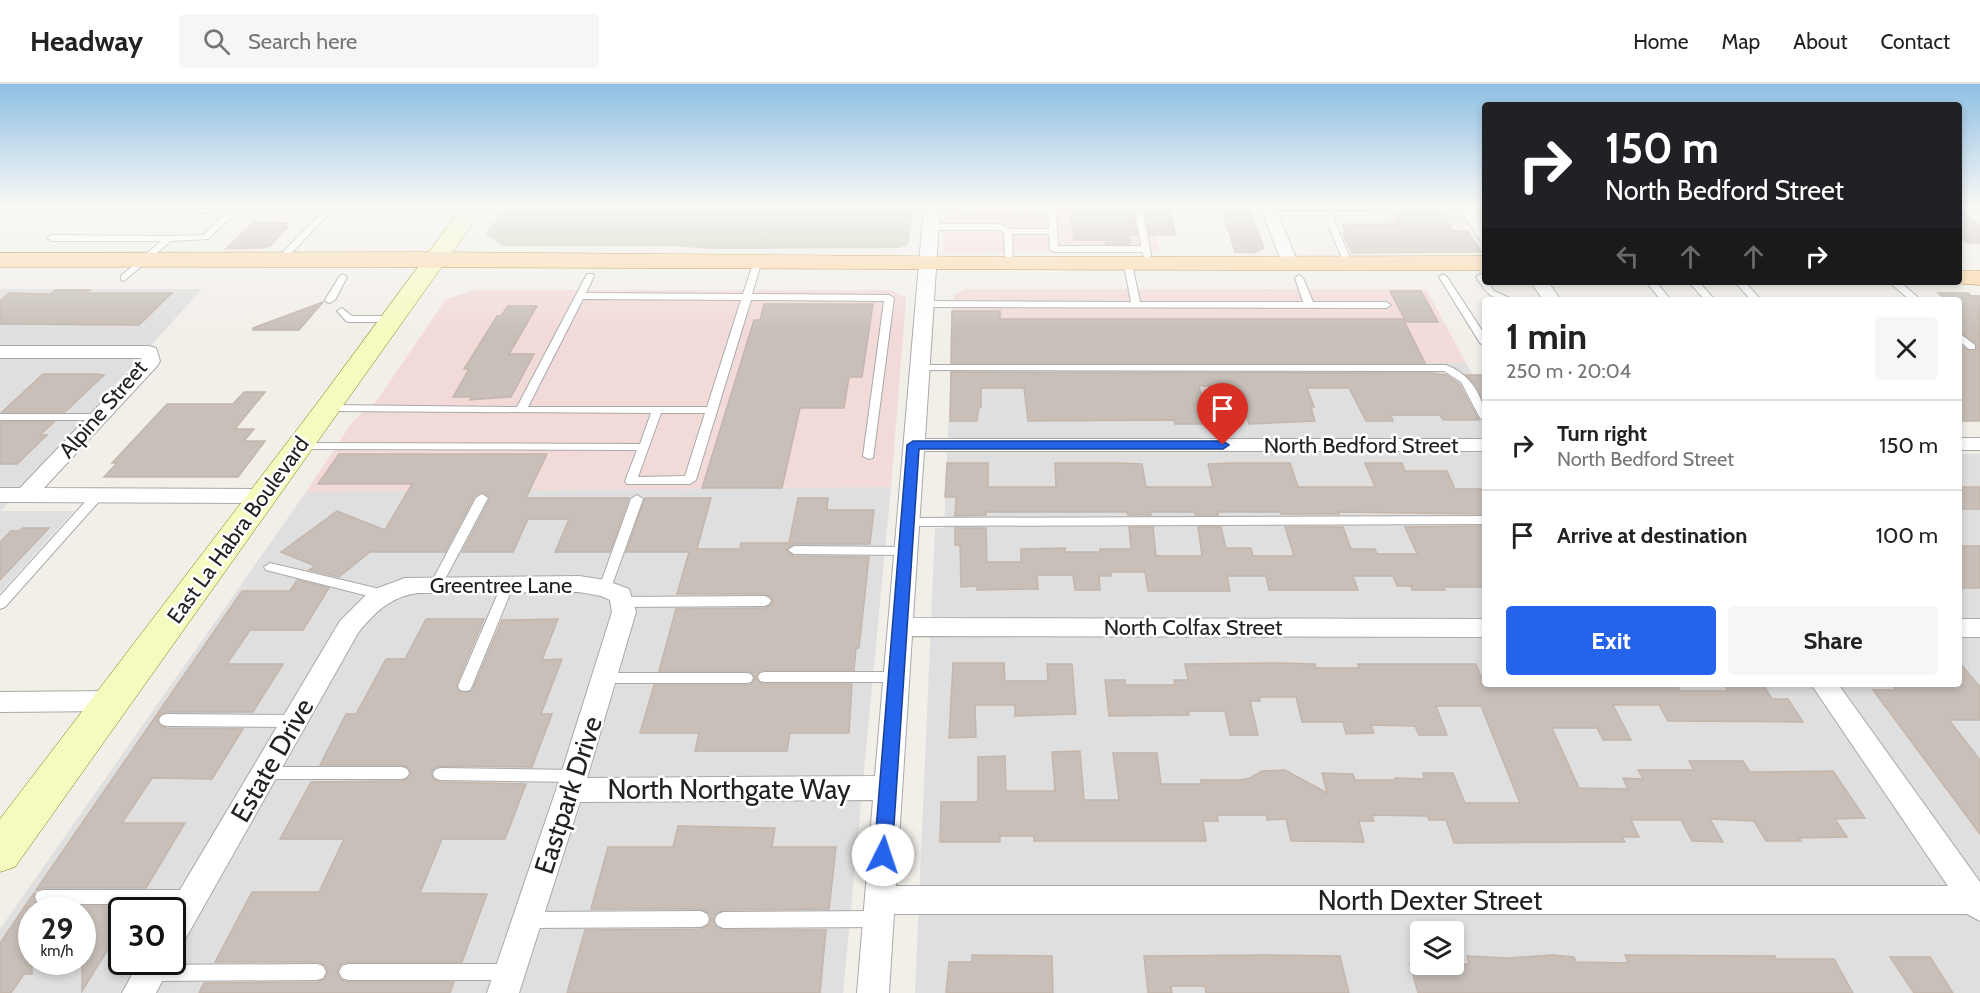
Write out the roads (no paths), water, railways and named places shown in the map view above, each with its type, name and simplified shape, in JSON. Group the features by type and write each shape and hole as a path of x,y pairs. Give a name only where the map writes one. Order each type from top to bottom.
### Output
{"main road":[{"name":"East La Habra Boulevard","path":"0,853 443,248"},
{"path":"926,270 1009,264 1054,256 1138,263 1443,277 1482,272"},
{"path":"0,260 282,258 429,268 753,278"},
{"path":"0,278 343,277 429,268 584,286 1138,263"},
{"path":"1294,270 1347,263 1482,272"},
{"path":"1962,263 1980,263"},
{"path":"1962,278 1980,278"}],"street":[{"path":"873,993 928,248"},
{"path":"1285,248 1294,270"},
{"name":"Alpine Street","path":"0,352 149,352 151,361 26,495"},
{"path":"1962,444 1980,444"},
{"name":"North Bedford Street","path":"913,445 1482,445"},
{"path":"0,495 262,496"},
{"name":"Greentree Lane","path":"380,594 402,586 579,584 616,595"},
{"name":"Estate Drive","path":"186,909 349,627 380,594"},
{"name":"Eastpark Drive","path":"506,982 573,783 624,612 616,595"},
{"name":"North Colfax Street","path":"900,627 1482,628"},
{"path":"1962,628 1980,628"},
{"path":"1826,687 1978,902"},
{"path":"0,702 112,701"},
{"name":"North Northgate Way","path":"573,783 888,788"},
{"name":"North Dexter Street","path":"879,909 1978,902"}],"lane":[{"path":"124,278 157,248"},
{"path":"282,258 291,248"},
{"path":"1007,248 1009,264"},
{"path":"1054,248 1054,256"},
{"path":"1136,305 1138,248"},
{"path":"1341,248 1347,263"},
{"path":"1294,270 1309,305"},
{"path":"330,300 343,277"},
{"path":"1443,277 1482,338"},
{"path":"657,410 631,481 690,480 753,278 889,298 869,456"},
{"path":"1488,285 1491,293 1501,297"},
{"path":"1654,285 1664,297"},
{"path":"1697,285 1707,297"},
{"path":"1743,285 1753,297"},
{"path":"1898,285 1912,297"},
{"path":"521,410 584,286"},
{"path":"925,304 1386,305"},
{"path":"342,311 349,319 391,319"},
{"path":"1962,339 1972,347"},
{"path":"919,368 1446,368 1465,380 1482,412"},
{"path":"328,408 713,410"},
{"path":"0,417 98,417"},
{"path":"298,446 644,447"},
{"path":"2,600 98,495"},
{"path":"436,585 482,498"},
{"path":"637,499 616,595 765,601"},
{"path":"908,522 1482,520"},
{"path":"794,550 906,551"},
{"path":"270,567 380,594"},
{"path":"465,686 508,584"},
{"path":"765,676 896,677"},
{"path":"605,678 746,678"},
{"path":"166,720 294,721"},
{"path":"264,773 402,773"},
{"path":"440,774 573,783"},
{"path":"96,897 193,897"},
{"path":"723,920 879,909"},
{"path":"527,921 701,919"},
{"path":"148,976 317,972"},
{"path":"348,972 506,982"}]}
